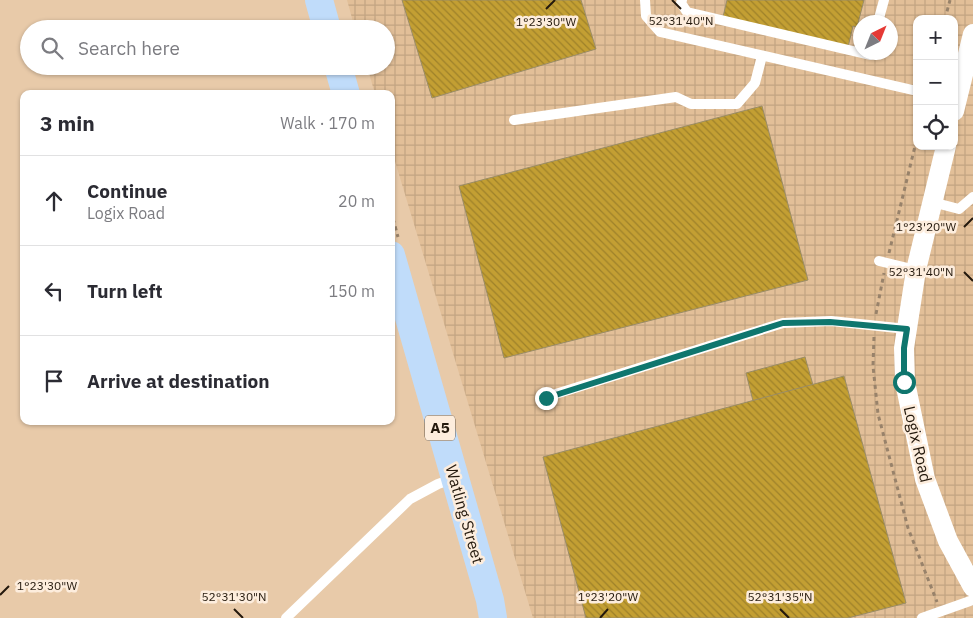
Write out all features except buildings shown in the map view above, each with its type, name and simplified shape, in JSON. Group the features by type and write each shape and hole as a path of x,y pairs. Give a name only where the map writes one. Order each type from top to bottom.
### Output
{"highway":[{"path":"319,0 325,20"},
{"path":"341,75 345,90"},
{"name":"Watling Street","path":"395,269 494,612"}],"street":[{"path":"955,105 968,78 973,34"},
{"name":"Logix Road","path":"945,150 916,270 904,348 904,382 925,480 948,541 973,587"}],"lane":[{"path":"645,0 646,16 660,32 913,90"},
{"path":"682,0 681,3 687,12 853,51"},
{"path":"880,15 884,0"},
{"path":"514,120 676,97 691,104 737,104 755,83 762,56"},
{"path":"932,202 960,209 973,197"},
{"path":"879,261 916,270"},
{"path":"546,398 783,323 830,322 907,329"},
{"path":"286,618 410,499 454,478"},
{"path":"922,618 973,600"}],"path":[{"path":"947,15 950,0"}],"shaded area":[{"path":"347,0 973,0 973,618 533,618 395,161 395,90 374,90 370,75 395,75 395,20 353,20"}],"route":[{"path":"546,398 783,323 830,322 907,329 904,348 904,382"}]}
